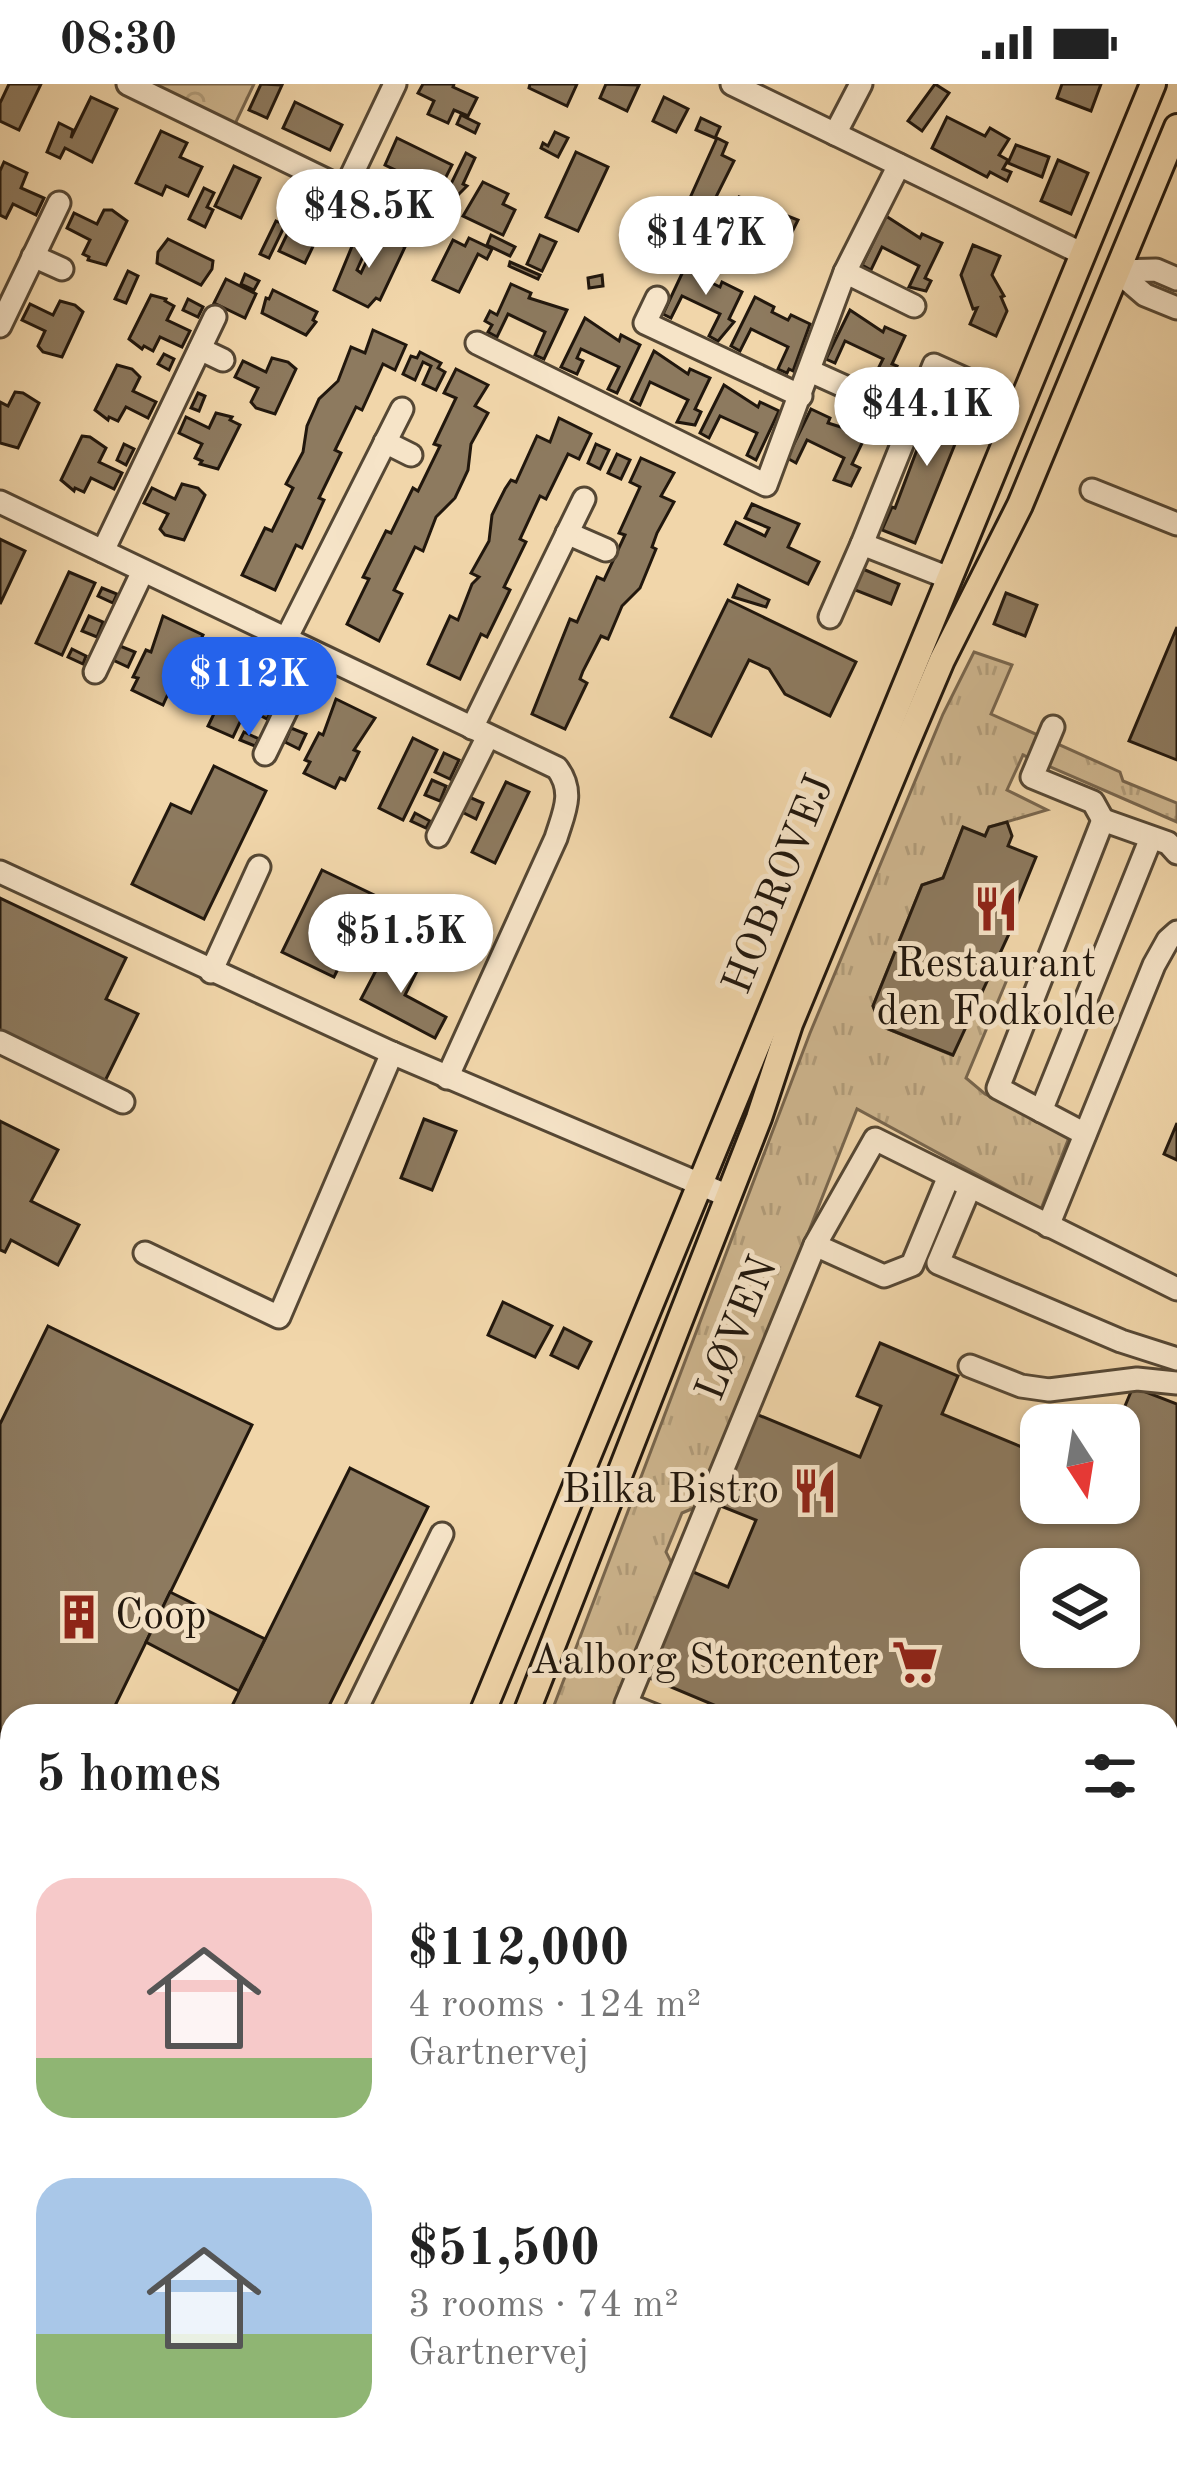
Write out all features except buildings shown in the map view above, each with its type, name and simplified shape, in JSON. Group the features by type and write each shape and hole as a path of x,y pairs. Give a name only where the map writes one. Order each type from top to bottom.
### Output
{"main road":[{"name":"HOBROVEJ","path":"486,1704 1153,84"},
{"name":"HOBROVEJ","path":"530,1704 790,1024 942,660 1020,505 1177,127"},
{"path":"1083,254 1117,272"}],"street":[{"path":"128,84 428,229 436,211"},
{"path":"345,189 395,84"},
{"path":"732,84 1083,254"},
{"path":"835,134 862,84"},
{"path":"477,343 766,484 845,272 899,165"},
{"path":"0,326 59,203"},
{"path":"34,256 62,269"},
{"path":"1117,272 1156,270 1177,279"},
{"path":"845,272 914,305"},
{"path":"1117,272 1145,295 1177,308"},
{"path":"657,298 645,323 801,396"},
{"path":"103,551 215,317"},
{"path":"200,349 223,360"},
{"path":"830,617 934,365 981,386"},
{"path":"810,371 872,399"},
{"path":"286,639 401,409"},
{"path":"385,442 410,455"},
{"path":"1092,490 1177,524"},
{"path":"438,836 584,499"},
{"path":"0,502 557,769 568,783 556,838 447,1078"},
{"path":"567,533 606,550"},
{"path":"862,544 949,578"},
{"path":"94,672 143,571"},
{"path":"265,754 314,652"},
{"path":"1053,727 1033,778 1093,802 1103,820 1168,843 1177,853"},
{"path":"1085,1134 998,1088 1103,820"},
{"path":"1041,1111 1151,838"},
{"path":"211,972 259,867"},
{"path":"0,872 447,1078 728,1196"},
{"path":"1048,1226 1154,965 1177,932"},
{"path":"0,1042 123,1102"},
{"path":"146,1253 279,1317 392,1053"},
{"name":"LØVEN","path":"626,1704 815,1245 874,1139 1177,1289"},
{"path":"815,1245 884,1276 912,1265 949,1176"},
{"path":"970,1187 938,1264 1121,1341 1177,1359"},
{"path":"970,1366 1021,1386 1049,1390 1119,1380 1177,1383"},
{"path":"359,1704 442,1534"}],"green space":[{"path":"149,84 254,84 234,126"},
{"path":"974,652 1012,665 991,714 1177,803 1177,822 1023,755 1007,790 1047,810 989,827 985,836 963,828 943,878 922,885 873,1006 881,1026 952,1055 997,952 1016,958 966,1078 985,1094 1070,1135 1041,1209 857,1109 701,1505 682,1513 666,1552 674,1568 617,1704 555,1704 810,1033 943,714"}],"place":[{"name":"Restaurant den Fodkolde","path":"996,909"},
{"name":"Bilka Bistro","path":"815,1491"},
{"name":"Coop","path":"79,1617"},
{"name":"Aalborg Storcenter","path":"915,1662"}]}
